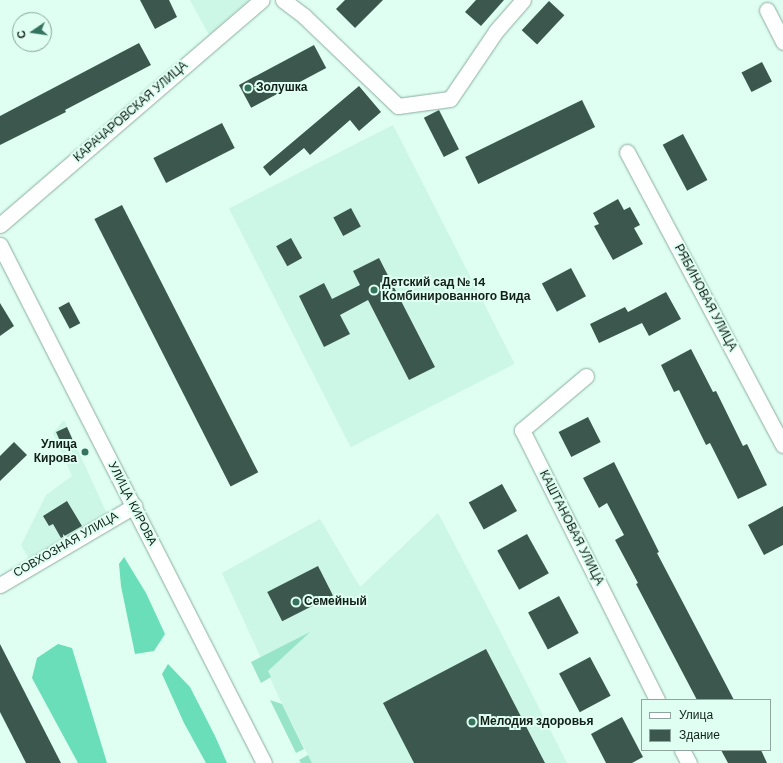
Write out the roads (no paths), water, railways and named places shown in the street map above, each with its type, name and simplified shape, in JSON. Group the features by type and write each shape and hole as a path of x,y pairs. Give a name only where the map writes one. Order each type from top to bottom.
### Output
{"street":[{"name":"КАРАЧАРОВСКАЯ УЛИЦА","path":"0,225 262,0"},
{"path":"283,0 304,16 398,106 450,99 496,31 523,0"},
{"path":"767,10 783,42"},
{"name":"РЯБИНОВАЯ УЛИЦА","path":"627,152 783,445"},
{"name":"УЛИЦА КИРОВА","path":"0,245 264,763"},
{"name":"КАШТАНОВАЯ УЛИЦА","path":"586,376 522,430 656,699"},
{"name":"СОВХОЗНАЯ УЛИЦА","path":"0,585 134,506"},
{"path":"683,751 689,763"}],"place":[{"name":"Золушка","path":"248,88"},
{"name":"Детский сад № 14 Комбинированного Вида","path":"374,290"},
{"name":"Улица Кирова","path":"85,452"},
{"name":"Семейный","path":"296,602"},
{"name":"Мелодия здоровья","path":"472,722"}]}
